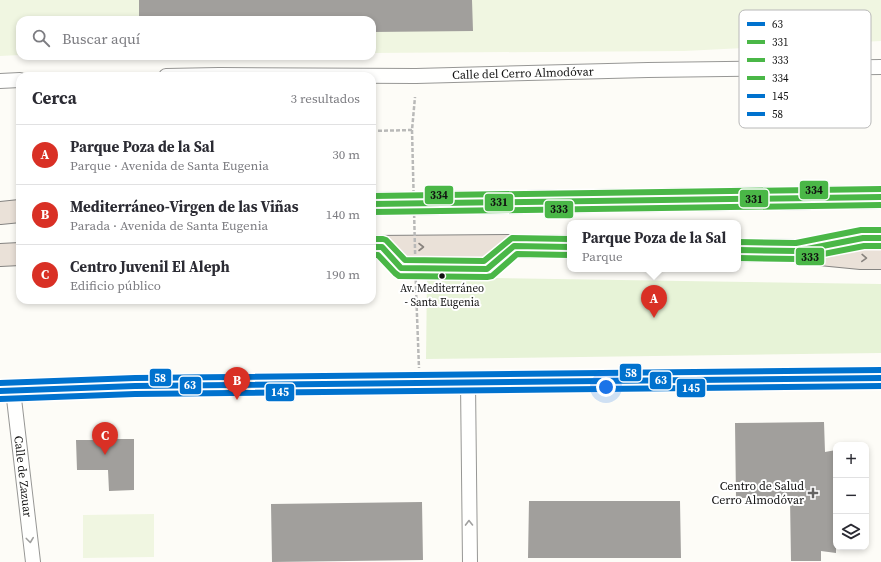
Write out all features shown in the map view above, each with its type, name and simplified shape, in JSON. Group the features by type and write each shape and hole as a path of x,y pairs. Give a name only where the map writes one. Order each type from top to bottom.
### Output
{"highway":[{"path":"376,204 881,197"},
{"path":"0,213 16,211"},
{"path":"797,251 863,238 881,238"},
{"path":"377,247 567,247"},
{"path":"741,250 797,251 861,258 881,258"},
{"path":"0,255 16,254"}],"street":[{"name":"Calle del Cerro Almodóvar","path":"871,66 881,66"},
{"name":"Calle del Cerro Almodóvar","path":"376,76 739,68"},
{"path":"0,80 16,80"},
{"path":"6,391 143,386 881,378"},
{"path":"468,383 470,562"},
{"name":"Calle de Zazuar","path":"6,391 33,562"}],"path":[{"path":"415,97 412,130 420,383"},
{"path":"376,131 412,130"}],"green space":[{"path":"0,0 881,0 881,41 871,42 871,10 739,10 739,48 684,51 376,53 376,16 16,16 16,55 0,56"},
{"path":"427,277 881,284 881,353 426,359"},
{"path":"154,514 154,557 83,558 83,515"}],"building":[{"path":"139,0 472,0 473,31 376,32 376,16 139,16"},
{"path":"824,422 825,452 833,451 833,550 836,550 836,553 821,551 821,561 791,561 790,498 736,498 735,423"},
{"path":"97,437 134,439 134,490 109,491 108,470 77,470 76,440 97,440"},
{"path":"529,501 680,501 681,558 528,558"},
{"path":"422,502 423,560 272,562 271,504"}],"transit line":[{"name":"334","path":"376,196 881,189"},
{"name":"331","path":"376,204 881,197"},
{"name":"333","path":"376,212 881,205"},
{"name":"334","path":"741,242 796,243 861,230 881,230"},
{"name":"334","path":"376,239 386,240 405,260 484,261 512,238 567,239"},
{"name":"331","path":"741,250 797,251 863,238 881,238"},
{"name":"331","path":"376,247 382,247 401,268 487,269 514,246 567,247"},
{"name":"333","path":"741,258 798,259 864,246 881,246"},
{"name":"333","path":"376,255 378,255 399,276 487,277 492,276 517,254 567,255"},
{"name":"58","path":"0,383 135,378 881,370"},
{"name":"63","path":"0,391 135,386 881,378"},
{"name":"145","path":"0,399 135,394 881,386"}],"place":[{"name":"Av. Mediterráneo - Santa Eugenia","path":"442,276"},
{"name":"Parque Poza de la Sal","path":"654,318"},
{"name":"Mediterráneo-Virgen de las Viñas","path":"237,400"},
{"name":"Centro Juvenil El Aleph","path":"105,455"},
{"name":"Centro de Salud Cerro Almodóvar","path":"813,493"}]}
